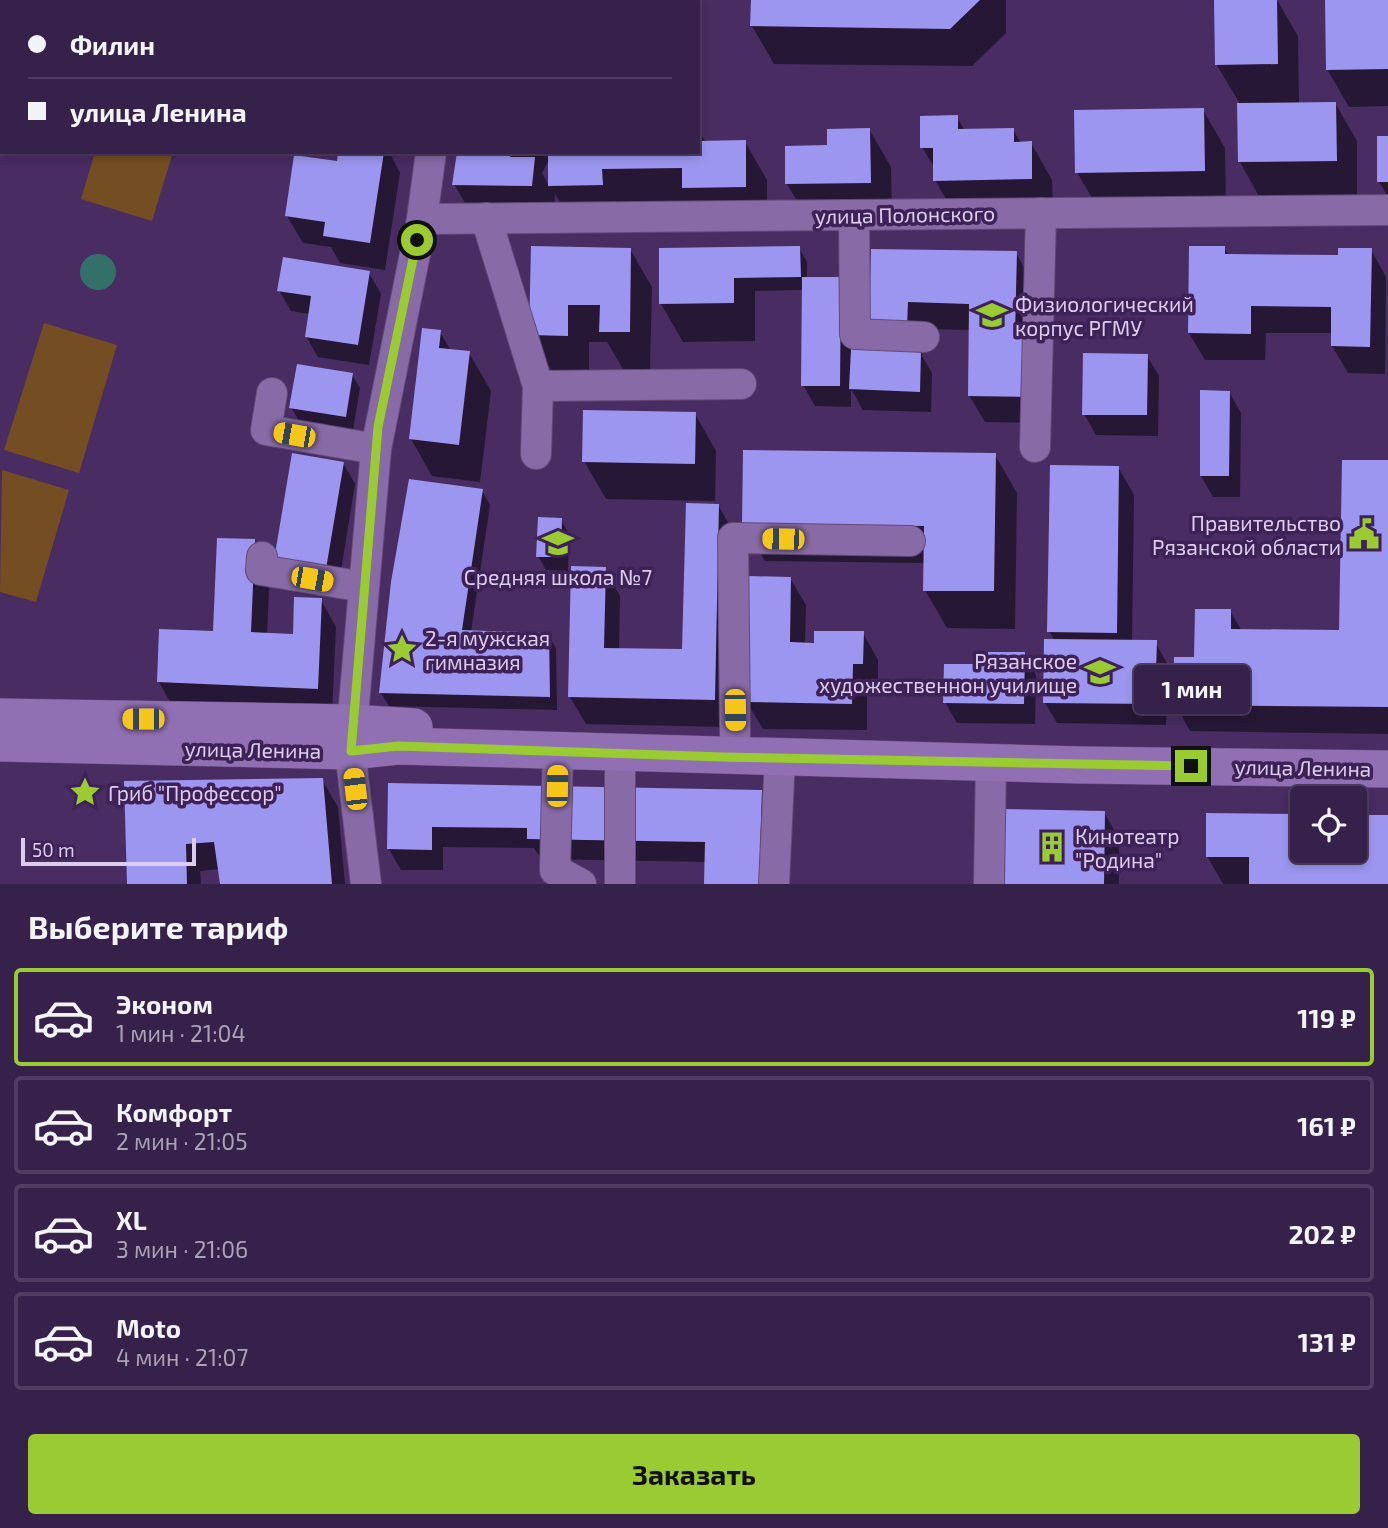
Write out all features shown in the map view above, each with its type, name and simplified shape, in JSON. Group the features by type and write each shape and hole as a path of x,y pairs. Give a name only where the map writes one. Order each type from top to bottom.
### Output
{"main road":[{"name":"улица Ленина","path":"0,717 351,737 398,746 991,762 1388,769"},
{"name":"улица Ленина","path":"0,743 735,734 1388,749"}],"street":[{"path":"366,884 351,737 376,449 422,219 432,154"},
{"name":"улица Полонского","path":"422,219 1388,210"},
{"path":"1035,447 1041,213"},
{"path":"854,215 855,334 924,337"},
{"path":"486,218 538,386 537,454"},
{"path":"538,386 741,384"},
{"path":"272,393 266,430 376,449"},
{"path":"735,734 733,538 910,541"},
{"path":"262,557 261,570 364,587"},
{"path":"558,751 555,870 581,884"},
{"path":"620,753 620,884"},
{"path":"774,884 780,757"},
{"path":"989,884 991,762"}],"shaded area":[{"path":"94,154 172,154 152,221 81,199"},
{"path":"98,254 111,259 116,272 111,285 98,290 85,285 80,272 85,259"},
{"path":"44,323 117,345 79,473 4,450"},
{"path":"2,470 69,490 36,602 0,592"}],"building":[{"path":"751,0 980,0 950,29 750,26"},
{"path":"1214,0 1277,0 1278,64 1215,65"},
{"path":"1325,0 1388,0 1388,69 1326,70"},
{"path":"1336,102 1337,161 1238,162 1237,103"},
{"path":"1204,108 1205,171 1075,173 1074,110"},
{"path":"958,115 958,129 1014,128 1014,142 1032,141 1032,179 933,181 933,148 920,148 920,116"},
{"path":"870,128 871,183 785,184 785,146 827,145 827,129"},
{"path":"1377,136 1388,136 1388,182 1377,182"},
{"path":"746,140 746,187 682,188 682,168 602,169 603,185 548,186 548,154 700,154 700,141"},
{"path":"338,154 384,154 370,243 323,236 325,222 285,216 294,155 337,161"},
{"path":"457,154 535,157 532,186 452,185"},
{"path":"531,246 631,248 630,332 599,332 600,305 568,305 568,336 529,335"},
{"path":"800,246 801,277 734,278 734,303 659,304 659,248"},
{"path":"1189,246 1225,246 1225,254 1338,255 1338,248 1372,248 1370,347 1331,346 1331,307 1251,306 1251,334 1188,333"},
{"name":"Физиологический корпус РГМУ","path":"871,249 1017,251 1015,335 1034,335 1033,397 968,396 969,304 908,302 907,327 869,327"},
{"path":"283,257 370,271 358,345 305,337 311,296 277,291"},
{"path":"802,277 841,277 840,386 801,386"},
{"path":"422,328 441,330 439,348 470,351 459,445 409,439"},
{"path":"851,349 921,351 920,392 849,389"},
{"path":"1083,353 1148,354 1147,415 1082,415"},
{"path":"297,364 353,373 346,417 289,408"},
{"path":"1200,390 1230,391 1229,476 1200,476"},
{"path":"583,410 696,412 695,464 582,462"},
{"path":"743,450 996,453 994,591 923,591 924,526 742,524"},
{"path":"292,453 344,462 325,575 273,566"},
{"name":"Правительство Рязанской области","path":"1342,460 1388,460 1388,707 1173,705 1174,657 1194,657 1195,609 1231,609 1231,629 1339,630"},
{"path":"1050,465 1119,466 1117,633 1047,632"},
{"path":"409,479 483,489 462,630 549,633 550,697 379,693 391,582"},
{"path":"686,503 719,504 715,700 568,697 571,566 606,567 604,648 682,649"},
{"path":"538,517 562,518 561,557 536,557"},
{"path":"217,538 255,539 251,632 293,634 294,597 322,598 318,689 157,682 159,629 213,631"},
{"path":"747,576 791,577 790,642 814,643 814,631 864,631 863,664 853,664 852,704 745,702"},
{"name":"Рязанское художественнон училище","path":"1044,639 1157,640 1155,704 1043,703"},
{"path":"988,652 1025,652 1024,704 943,703 944,664 988,664"},
{"path":"323,778 332,884 220,884 214,842 186,844 187,884 127,884 124,781"},
{"path":"388,783 762,790 759,884 704,884 705,842 527,839 527,828 432,827 432,850 387,849"},
{"name":"Кинотеатр \"Родина\"","path":"1000,809 1105,811 1104,884 999,884"},
{"path":"1206,813 1290,814 1290,863 1367,863 1367,815 1388,815 1388,884 1249,884 1249,857 1206,857"}],"place":[{"name":"Физиологический корпус РГМУ","path":"992,315"},
{"name":"Правительство Рязанской области","path":"1364,534"},
{"name":"Средняя школа №7","path":"558,543"},
{"name":"2-я мужская гимназия","path":"402,649"},
{"name":"Рязанское художественнон училище","path":"1100,672"},
{"name":"Гриб \"Профессор\"","path":"85,792"},
{"name":"Кинотеатр \"Родина\"","path":"1052,847"}],"route":[{"path":"417,240 378,427 351,751 398,746 723,757 1191,766"}]}
